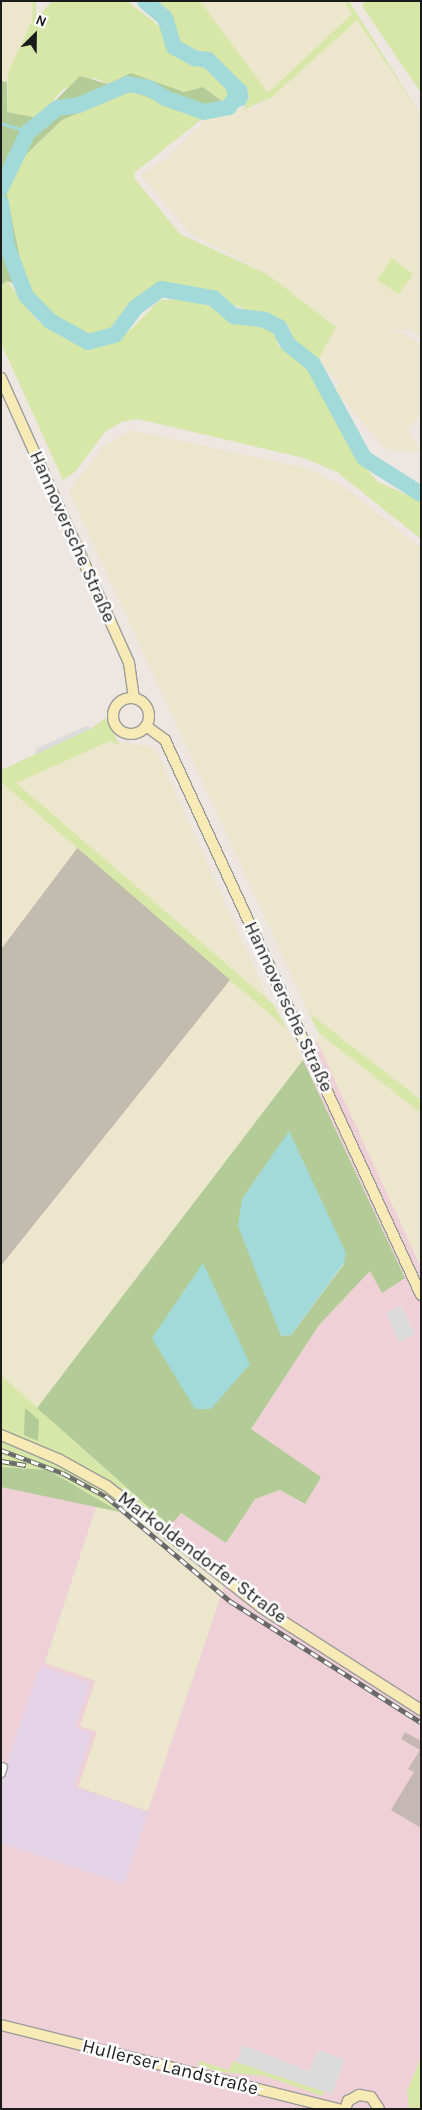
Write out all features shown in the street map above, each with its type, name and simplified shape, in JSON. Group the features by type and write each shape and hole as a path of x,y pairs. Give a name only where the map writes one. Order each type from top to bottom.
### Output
{"main road":[{"name":"Hannoversche Straße","path":"1,378 129,663 134,698 148,711 146,726 165,740 421,1295"},
{"path":"134,698 118,703 112,713 114,724 129,735 146,726"},
{"name":"Markoldendorfer Straße","path":"1,1435 58,1458 107,1486 262,1608 421,1710"},
{"name":"Hullerser Landstraße","path":"1,2025 339,2109"},
{"path":"345,2109 348,2101 359,2095 371,2097 379,2109"}],"shaded area":[{"path":"1,1 33,1 32,21 7,82 1,81"},
{"path":"200,1 344,1 353,14 268,94"},
{"path":"357,20 421,115 421,336 410,330 386,330 404,333 421,345 421,414 407,429 421,452 393,451 383,446 335,390 340,382 317,362 336,326 267,274 191,234 141,175 164,161 206,120 223,112 258,107 271,98"},
{"path":"131,430 310,469 345,488 421,548 421,1100 309,1013 69,491 103,447"},
{"path":"86,726 92,728 35,755 36,749"},
{"path":"110,741 148,746 157,752 271,1005 15,783"},
{"path":"1,782 78,847 1,949"},
{"path":"78,847 231,979 1,1266 1,949"},
{"path":"231,979 288,1030 303,1060 37,1408 1,1375 1,1266"},
{"path":"319,1033 421,1113 421,1267 317,1041"},
{"path":"317,1041 421,1267 421,2109 1,2109 1,1487 97,1505 45,1662 96,1680 80,1726 228,1575 170,1526 180,1513 226,1543 255,1499 280,1490 304,1504 321,1477 251,1429 319,1325 371,1270 382,1293 405,1278 303,1060"},
{"path":"401,1305 415,1334 399,1342 386,1313"},
{"path":"97,1505 170,1526 228,1575 148,1811 78,1787 97,1732 80,1726 96,1681 45,1663"},
{"path":"40,1666 90,1683 75,1727 92,1733 74,1787 148,1812 124,1884 1,1843 1,1781"},
{"path":"243,2045 309,2071 318,2050 345,2059 332,2094 236,2062"}],"green space":[{"path":"33,1 36,1 36,19 52,1 127,1 162,28 168,46 187,62 207,65 228,87 230,100 223,102 203,87 184,92 131,73 108,84 95,78 63,89 38,118 7,112 8,73 32,21"},
{"path":"158,1 200,1 268,93 352,14 344,1 349,1 421,115 357,20 271,98 243,110 249,97 246,85 235,81 210,53 190,49 177,38 170,13"},
{"path":"365,1 421,1 421,93 362,6"},
{"path":"131,73 184,92 203,87 223,102 202,119 132,91 62,120 15,165 6,190 26,288 7,281 1,285 1,81 7,82 7,112 38,118 80,76 108,84"},
{"path":"132,91 202,119 134,173 135,179 180,234 267,274 336,327 317,362 293,342 289,326 232,304 220,293 170,283 159,286 133,304 112,329 90,336 56,319 34,300 26,288 6,189 15,165 62,120"},
{"path":"392,258 413,274 399,294 377,280"},
{"path":"7,281 36,319 80,346 101,347 119,341 160,300 189,299 211,307 224,317 255,322 276,332 278,346 308,368 336,423 369,472 378,482 421,501 421,539 337,472 304,458 138,419 121,422 105,432 75,472 63,480 1,343 1,285"},
{"path":"106,718 120,745 110,741 16,783 273,1004 288,1030 1,782 1,770 92,728"},
{"path":"309,1013 421,1100 421,1113 319,1033"},
{"path":"303,1060 405,1278 382,1293 370,1271 319,1325 251,1429 321,1477 305,1504 280,1490 255,1499 226,1543 181,1513 170,1526 37,1408","holes":["289,1132 344,1264 291,1335 282,1336 242,1199"]},
{"path":"1,1375 170,1526 120,1512 48,1470 1,1467 1,1457 6,1457 1,1455"},
{"path":"25,1408 39,1420 38,1441 24,1435"},
{"path":"1,1467 48,1470 120,1512 1,1487"},
{"path":"421,2057 421,2109 409,2109 407,2092"},
{"path":"199,2061 229,2070 233,2061 325,2092 322,2096 265,2076 222,2072 198,2066"}],"water":[{"path":"228,75 246,85 249,97 245,105 237,108 223,102 230,99 222,81"},
{"path":"289,1131 346,1253 344,1263 291,1335 281,1336 238,1226 242,1199"},
{"path":"203,1263 250,1364 211,1409 195,1409 152,1338"}],"building":[{"path":"405,1732 421,1741 421,1828 391,1810 414,1772 408,1769 420,1750 401,1739"}],"waterway":[{"path":"1,188 28,132 58,108 79,105 128,84 149,88 165,98 204,112 229,107 239,91 208,60 194,58 174,47 165,18 145,1"},
{"path":"1,123 28,132"},
{"path":"1,203 7,246 26,296 50,321 88,342 115,335 135,308 161,289 213,298 234,316 265,320 279,327 288,344 313,364 364,458 421,494"}],"railway":[{"path":"1,1450 63,1473 107,1497 230,1601 421,1722"},
{"path":"1,1461 26,1465"}]}
